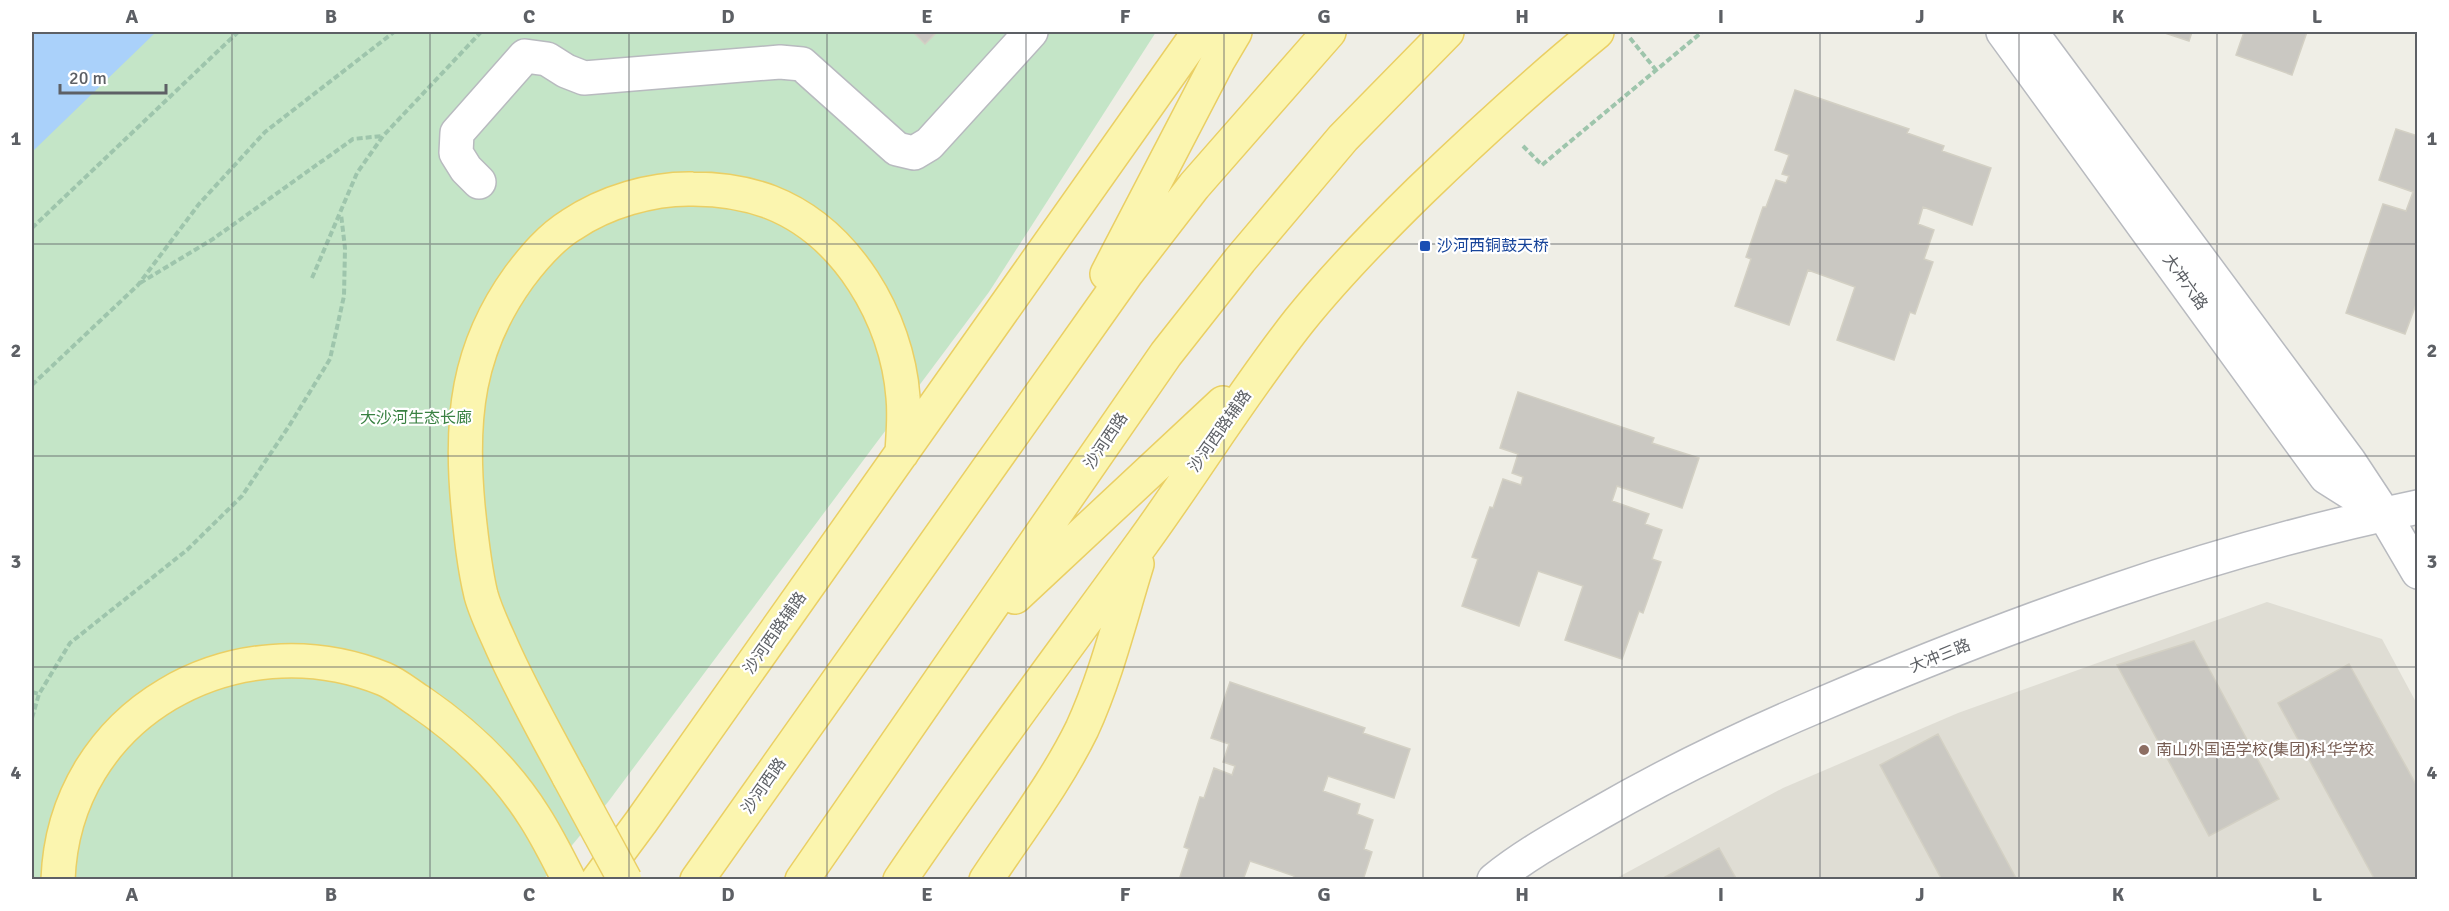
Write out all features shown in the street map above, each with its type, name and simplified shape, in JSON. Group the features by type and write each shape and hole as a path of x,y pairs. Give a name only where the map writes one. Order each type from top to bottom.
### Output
{"main road":[{"name":"沙河西路辅路","path":"598,879 1199,32"},
{"path":"1058,369 1235,32"},
{"name":"沙河西路","path":"697,879 1126,274 1194,186 1329,32"},
{"name":"沙河西路","path":"802,879 970,640 1166,354 1240,260 1343,138 1447,32"},
{"name":"沙河西路辅路","path":"900,879 954,799 1145,539 1270,358 1332,283 1390,221 1508,109 1597,32"},
{"path":"625,879 517,681 482,596 470,526 465,466 466,410 469,388 481,346 506,296 540,251 570,225 587,215 623,201 662,190 682,189 726,191 751,195 773,203 792,213 831,243 846,258 861,277 884,321 894,347 903,396 902,453"},
{"path":"970,640 1270,358"},
{"path":"986,879 1063,766 1082,728 1097,691 1145,539"},
{"path":"58,879 65,829 77,795 94,765 115,736 140,712 180,686 201,676 234,666 269,660 316,662 339,666 386,680 434,711 477,748 507,778 534,816 569,879"}],"street":[{"path":"479,182 466,169 456,153 457,133 525,56 547,59 566,71 584,78 780,62 802,64 897,149 914,153 928,144 1031,32"},
{"name":"大冲六路","path":"2003,32 2326,477 2384,514"},
{"name":"大冲六路","path":"2031,32 2349,461 2418,572"},
{"name":"大冲三路","path":"1494,879 1553,840 1701,758 1845,694 1988,636 2159,575 2304,533 2418,507"}],"path":[{"path":"32,228 238,32"},
{"path":"32,385 138,285 199,204 265,132 394,32"},
{"path":"312,278 357,173 383,136 481,32"},
{"path":"1625,32 1656,70"},
{"path":"1523,146 1542,165 1702,32"},
{"path":"138,285 213,239 353,139 383,136"},
{"path":"32,718 39,694 70,643 187,550 242,496 289,426 330,359 344,296 345,248 341,214"},
{"path":"32,692 39,694"}],"shaded area":[{"name":"南山外国语学校(集团)科华学校","path":"2267,602 2382,639 2417,704 2417,879 1613,880 1783,788 1958,713"}],"green space":[{"name":"大沙河生态长廊","path":"32,32 1156,32 989,292 608,802 543,880 32,879"}],"water":[{"path":"32,32 156,32 32,152"}],"building":[{"path":"913,32 937,32 925,44"},
{"path":"2162,32 2192,32 2189,41"},
{"path":"2244,32 2307,32 2292,75 2236,55"},
{"path":"1795,90 1909,129 1907,133 1944,146 1942,151 1991,168 1972,225 1923,207 1918,224 1934,230 1924,259 1933,262 1915,314 1910,312 1894,360 1837,340 1855,287 1808,270 1789,325 1735,306 1751,259 1746,257 1763,207 1766,207 1776,180 1786,183 1789,176 1782,174 1789,155 1775,150"},
{"path":"2396,129 2418,136 2418,299 2405,334 2346,313 2383,204 2406,211 2413,192 2379,180"},
{"path":"1518,392 1654,438 1652,443 1699,458 1682,508 1617,486 1612,501 1649,514 1645,524 1662,530 1652,559 1661,562 1643,613 1639,611 1622,659 1565,640 1583,586 1538,571 1519,626 1462,606 1478,559 1472,557 1503,479 1521,485 1523,477 1512,473 1518,454 1500,448"},
{"path":"2194,641 2279,799 2209,836 2117,665"},
{"path":"2349,664 2418,788 2418,880 2375,880 2278,703"},
{"path":"1230,682 1365,728 1363,733 1410,749 1394,798 1328,776 1323,791 1360,804 1357,814 1373,820 1364,849 1372,852 1363,880 1293,880 1294,876 1250,861 1243,880 1179,880 1189,849 1184,847 1200,797 1204,798 1214,768 1232,775 1235,766 1223,762 1229,744 1211,738"},
{"path":"1938,734 2017,880 1942,880 1880,765"},
{"path":"1719,848 1737,880 1667,880 1665,877"}],"place":[{"name":"沙河西铜鼓天桥","path":"1425,246"},
{"name":"南山外国语学校(集团)科华学校","path":"2144,750"}]}
